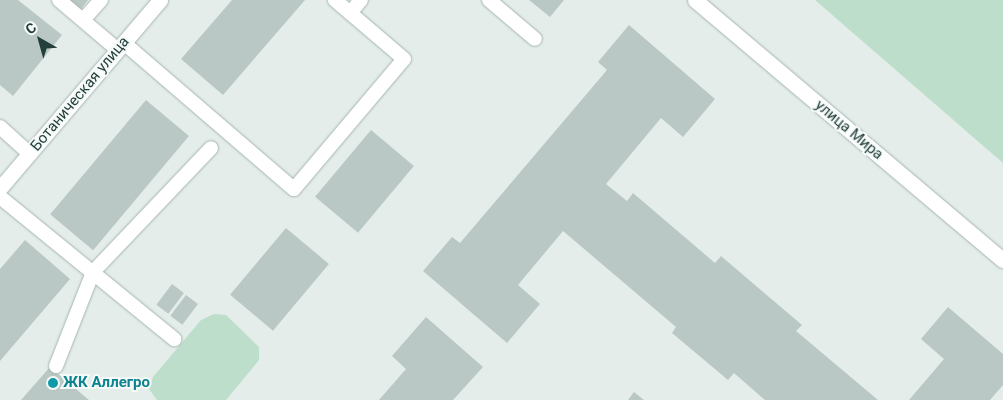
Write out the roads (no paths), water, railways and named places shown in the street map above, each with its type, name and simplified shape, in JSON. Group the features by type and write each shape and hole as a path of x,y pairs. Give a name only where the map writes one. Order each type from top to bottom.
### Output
{"street":[{"name":"Ботаническая улица","path":"0,188 160,0"},
{"name":"улица Мира","path":"695,0 1003,260"}],"lane":[{"path":"59,0 121,47 294,189 404,59 335,0"},
{"path":"83,20 101,0"},
{"path":"350,13 361,0"},
{"path":"489,0 535,39"},
{"path":"0,127 30,154"},
{"path":"56,366 93,272 211,148"},
{"path":"0,197 174,339"}],"place":[{"name":"ЖК Аллегро","path":"53,383"}]}
